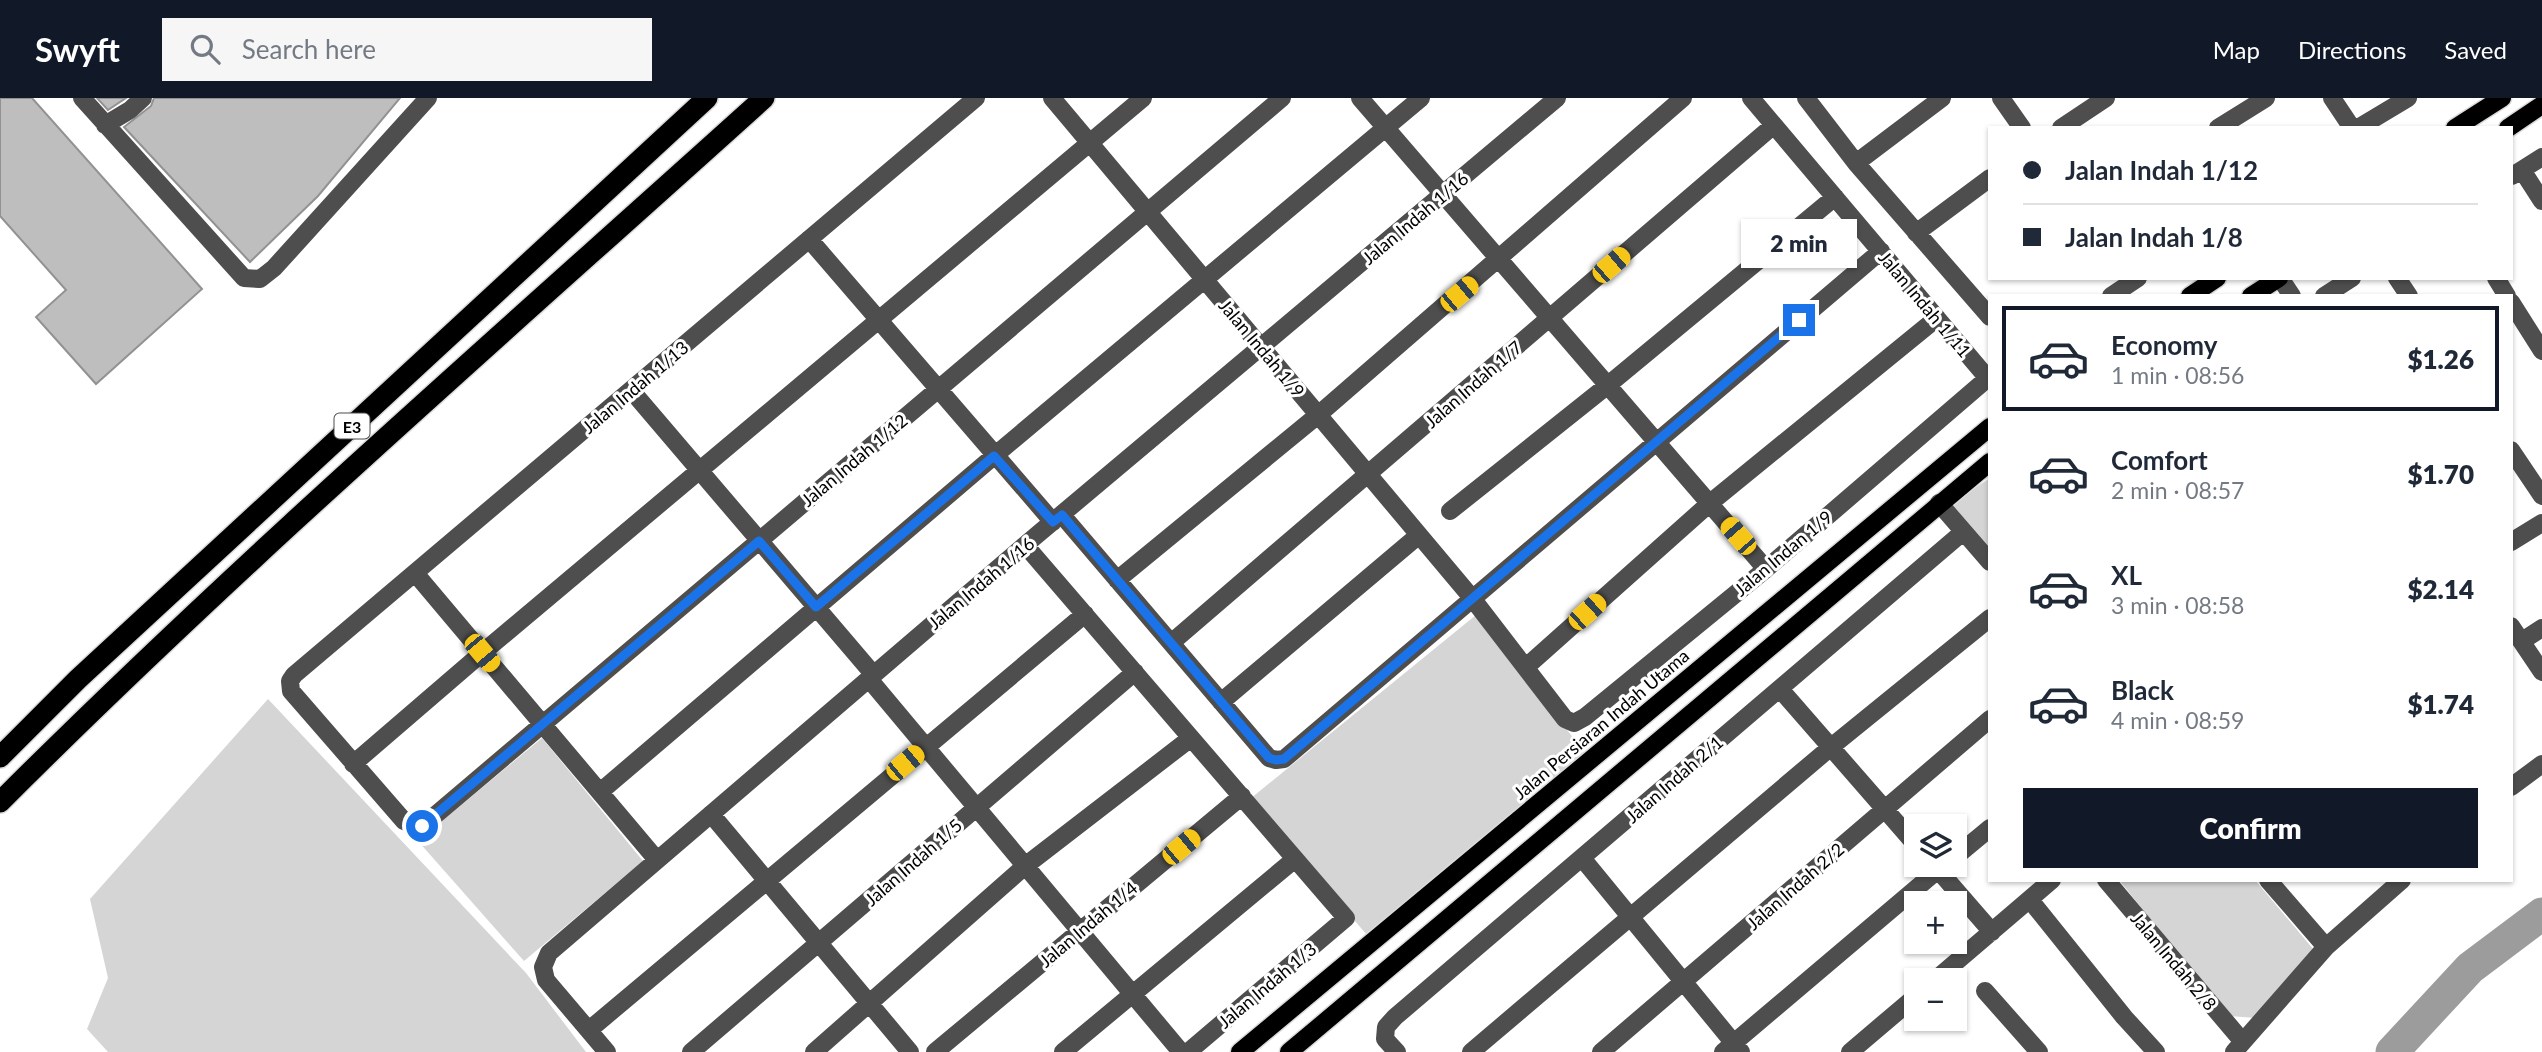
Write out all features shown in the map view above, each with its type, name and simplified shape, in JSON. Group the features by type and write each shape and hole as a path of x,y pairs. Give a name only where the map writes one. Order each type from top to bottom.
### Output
{"highway":[{"name":"E3","path":"0,757 78,679 707,98"},
{"name":"E3","path":"0,802 124,679 527,309 764,98"}],"main road":[{"path":"2458,126 2502,98"},
{"path":"2511,126 2542,105"},
{"path":"2193,294 2214,280"},
{"path":"2254,294 2277,280"},
{"name":"Jalan Persiaran Indah Utama","path":"1240,1052 1988,430"},
{"path":"1289,1052 1988,464"}],"street":[{"path":"82,98 244,278 260,279 274,268 428,98"},
{"path":"105,125 130,110 143,98"},
{"name":"Jalan Indah 1/13","path":"354,764 291,691 289,686 294,675 976,98"},
{"name":"Jalan Indah 1/9","path":"1052,98 1472,598 1565,719 1574,723"},
{"path":"354,764 482,653 1143,98"},
{"name":"Jalan Indah 1/12","path":"354,764 404,821 416,827 426,823 1282,98"},
{"path":"1360,98 1766,569"},
{"path":"600,792 994,456 1422,98"},
{"name":"Jalan Indah 1/16","path":"589,1030 546,980 543,967 550,953 1026,545 1557,98"},
{"path":"1117,580 1318,415 1683,98"},
{"name":"Jalan Indah 1/11","path":"1751,98 1988,378"},
{"path":"1806,98 1856,163 1988,315"},
{"path":"1856,163 1942,98"},
{"path":"2001,98 2021,126"},
{"path":"2065,126 2106,98"},
{"path":"2221,126 2266,98"},
{"path":"2332,98 2351,126"},
{"path":"2361,126 2408,98"},
{"name":"Jalan Indah 1/7","path":"1171,643 1774,125"},
{"path":"2542,158 2516,174 2542,201"},
{"path":"1916,233 1988,179"},
{"path":"1450,511 1608,385 1835,197"},
{"path":"809,240 994,456 1117,580 1269,758 1276,760 1284,759 1881,251"},
{"path":"2327,294 2349,280"},
{"path":"2113,294 2129,281"},
{"path":"2513,305 2542,351"},
{"path":"1526,667 1710,503 1937,318"},
{"name":"Jalan Indan 1/9","path":"1574,723 1585,718 1766,569 1988,380"},
{"path":"631,390 816,607 925,747 1181,1052"},
{"path":"2513,453 2542,496"},
{"path":"1939,503 1988,560"},
{"path":"2513,541 2542,523"},
{"name":"Jalan Indah 2/1","path":"1397,1052 1385,1040 1386,1027 1963,532"},
{"path":"1222,702 1419,535"},
{"path":"1026,545 1295,859 1063,1052"},
{"path":"415,573 657,860"},
{"path":"607,1052 589,1030 1085,614"},
{"path":"1471,1052 1631,919 1830,747 1988,620"},
{"path":"2522,641 2542,628"},
{"path":"2513,629 2542,672"},
{"name":"Jalan Indah 1/5","path":"691,1052 1135,672"},
{"path":"1780,689 1904,831"},
{"name":"Jalan Indah 2/2","path":"1601,1052 1988,721"},
{"path":"814,1052 1025,866 1191,738"},
{"path":"2513,786 2542,764"},
{"name":"Jalan Indah 1/4","path":"935,1052 1242,796"},
{"path":"711,814 910,1052"},
{"path":"1967,847 1988,830"},
{"path":"1581,858 1683,982 1732,1049 1927,877"},
{"name":"Jalan Indah 1/3","path":"1188,1052 1346,918 1295,859"},
{"path":"1948,877 1992,932"},
{"path":"1949,968 2050,882"},
{"name":"Jalan Indah 2/8","path":"2108,882 2239,1047"},
{"path":"2269,882 2326,947"},
{"path":"2239,1047 2326,947 2395,883"},
{"path":"2030,900 2124,1017 2156,1052"},
{"path":"1985,991 2039,1052"},
{"path":"1850,1052 1904,1006"}],"shaded area":[{"path":"1988,479 1988,547 1950,504"},
{"path":"1476,615 1590,759 1373,942 1250,799"},
{"path":"268,699 526,973 586,1052 108,1052 87,1029 108,978 90,899"},
{"path":"542,738 643,861 524,961 418,841"},
{"path":"2121,882 2257,882 2314,950 2256,1018 2229,1016"}],"building":[{"path":"0,98 32,98 202,289 96,384 36,317 66,290 0,216"},
{"path":"97,98 126,98 108,110"},
{"path":"154,98 400,98 318,196 250,262 124,127 151,106"}],"waterway":[{"path":"2392,1052 2470,968 2542,914"}],"route":[{"path":"422,826 759,541 816,607 994,456 1053,522 1062,515 1269,758 1284,759 1799,320"}]}
